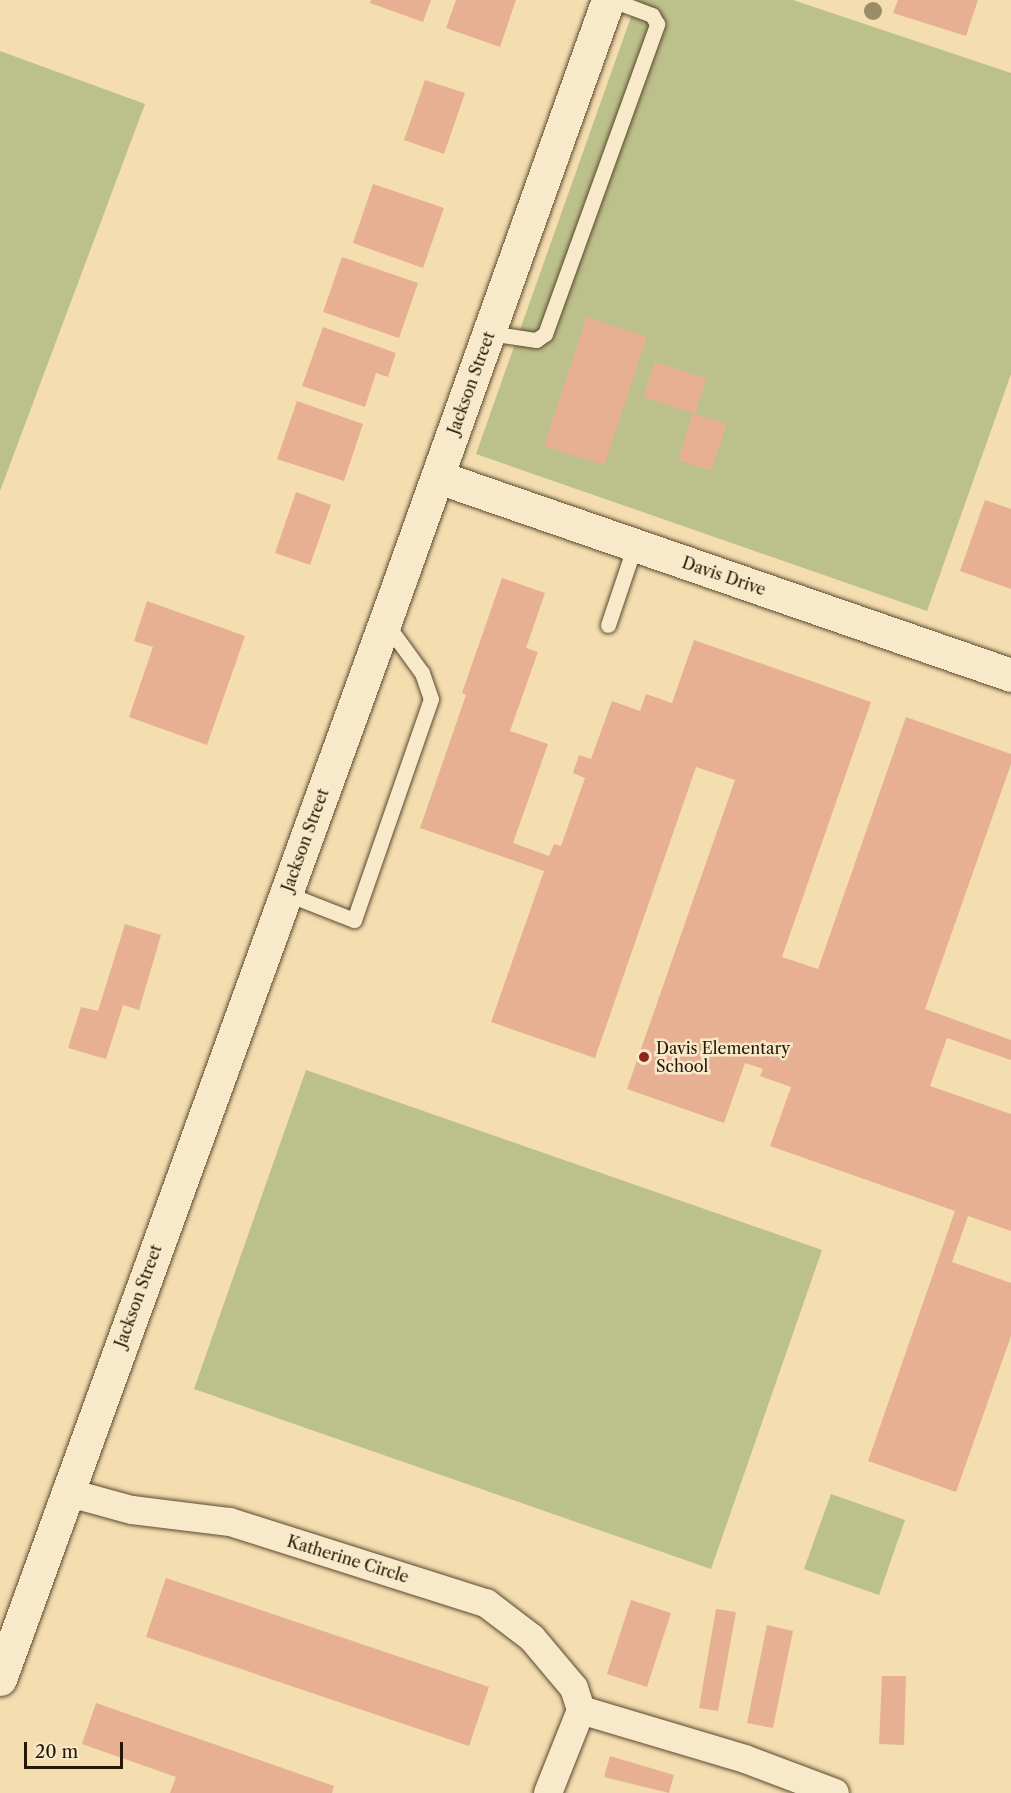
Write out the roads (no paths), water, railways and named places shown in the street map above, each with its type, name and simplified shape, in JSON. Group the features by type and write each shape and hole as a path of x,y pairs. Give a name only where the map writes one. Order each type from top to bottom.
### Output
{"street":[{"name":"Jackson Street","path":"0,1679 66,1492 386,622 610,0"},
{"name":"Davis Drive","path":"438,477 1011,675"},
{"name":"Katherine Circle","path":"66,1492 132,1510 230,1522 486,1603 532,1638 574,1688 581,1710"},
{"path":"548,1793 581,1710 745,1759 835,1793"}],"lane":[{"path":"489,333 536,340 545,334 657,24 652,15 610,0"},
{"path":"608,625 635,545"},
{"path":"285,893 354,920 431,699 422,673 386,622"}],"place":[{"name":"Davis Elementary School","path":"644,1057"}]}
